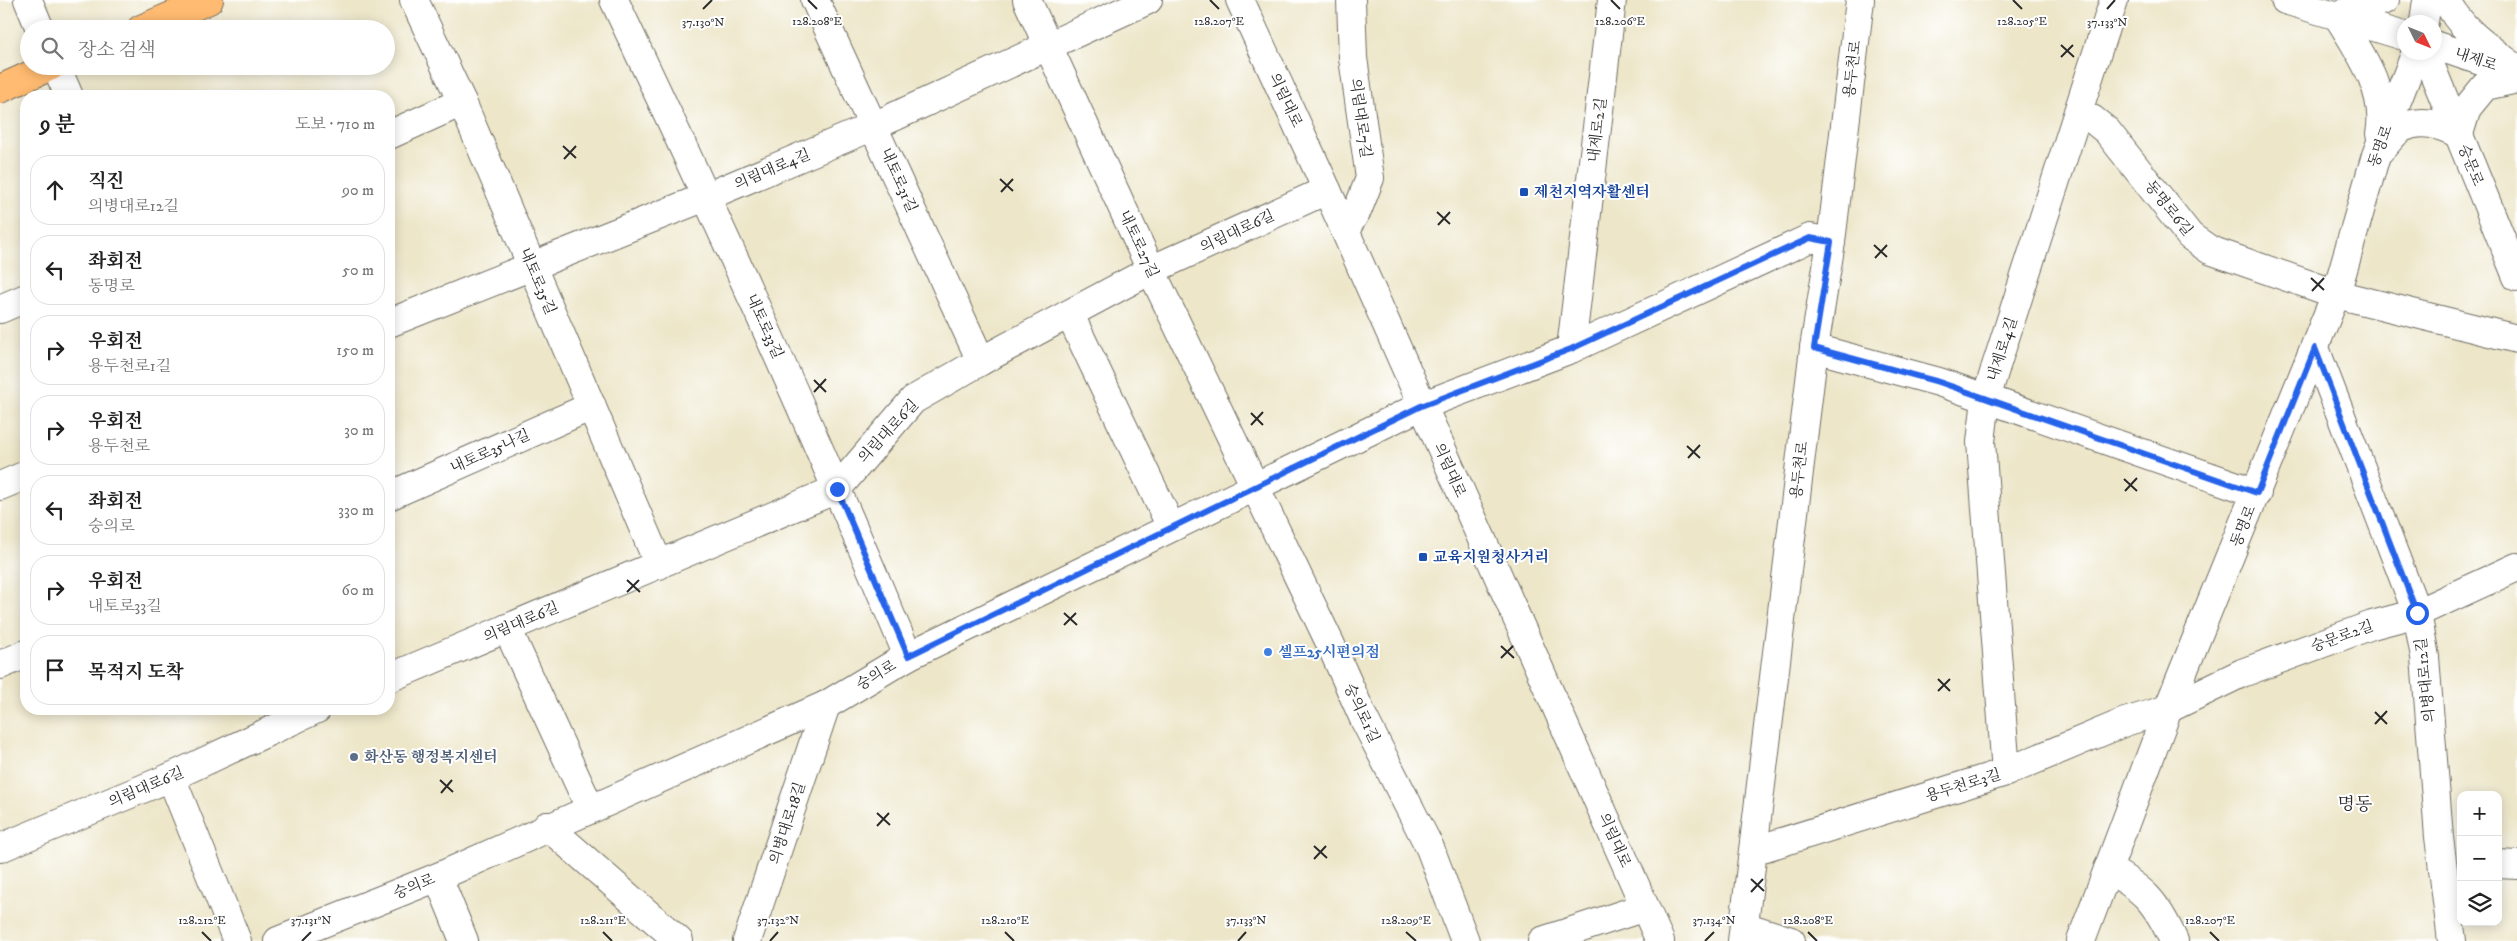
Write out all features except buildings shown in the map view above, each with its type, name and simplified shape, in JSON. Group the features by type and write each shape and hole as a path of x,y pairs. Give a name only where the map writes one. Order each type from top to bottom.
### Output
{"main road":[{"path":"161,20 209,0"},
{"path":"0,89 31,75"}],"street":[{"path":"28,0 36,20"},
{"name":"내토로35길","path":"414,0 462,102 659,564"},
{"name":"내토로33길","path":"614,0 708,196 908,656"},
{"name":"내토로31길","path":"815,0 981,361"},
{"name":"내토로27길","path":"1027,0 1151,270 1255,486"},
{"name":"의림대로4길","path":"395,321 708,196 874,126 1148,0"},
{"name":"의림대로","path":"1240,0 1345,230 1421,406 1660,941"},
{"name":"의림대로7길","path":"1345,230 1358,209 1370,178 1353,58 1351,0"},
{"name":"내제로2길","path":"1571,349 1612,0"},
{"name":"용두천로","path":"1743,933 1814,348 1831,242 1860,0"},
{"name":"내제로4길","path":"2006,772 1981,442 1986,399 2114,0"},
{"path":"2286,0 2397,34"},
{"path":"2337,15 2385,0"},
{"path":"2425,15 2428,0"},
{"path":"2447,0 2450,7 2477,39 2517,69"},
{"path":"2337,15 2366,62 2382,110 2376,155"},
{"name":"내제로","path":"2442,49 2517,73"},
{"name":"동명로","path":"2081,941 2168,709 2336,294 2376,155 2413,60"},
{"name":"숭문로","path":"2429,60 2517,277"},
{"path":"60,75 66,90"},
{"path":"2376,155 2402,128 2408,126 2422,123 2440,125 2459,134 2467,108 2485,86 2517,79"},
{"path":"395,132 462,102"},
{"name":"동명로6길","path":"2079,114 2092,119 2107,131 2190,236 2210,250 2336,294 2517,339"},
{"name":"의림대로6길","path":"395,675 837,489 913,400 981,361 1151,270 1327,190"},
{"name":"숭의로","path":"278,941 438,876 547,826 826,705 908,656 1421,406 1571,349 1810,238 1831,242"},
{"path":"0,309 20,301"},
{"path":"1070,315 1171,527"},
{"path":"1814,348 1939,382 2257,493"},
{"name":"의병대로12길","path":"2315,348 2417,613 2425,657 2452,864 2452,941"},
{"name":"내토로35나길","path":"395,493 592,406"},
{"path":"0,486 20,478"},
{"name":"숭의로1길","path":"1255,486 1364,719 1430,848 1465,941"},
{"name":"숭문로2길","path":"2168,709 2242,673 2372,624 2417,613 2517,566"},
{"path":"506,628 590,808"},
{"path":"0,665 20,657"},
{"name":"의병대로18길","path":"747,941 826,705"},
{"name":"용두천로3길","path":"1753,851 2006,772 2125,722 2168,709"},
{"name":"의림대로6길","path":"1,843 171,777 304,715"},
{"path":"171,777 237,941"},
{"path":"547,826 679,941"},
{"path":"2502,864 2517,865"},
{"path":"2108,869 2134,884 2149,898 2164,919 2174,941"},
{"path":"438,876 464,941"},
{"path":"1542,941 1645,906"},
{"path":"1743,933 1790,941"}],"place":[{"name":"제천지역자활센터","path":"1524,192"},
{"name":"교육지원청사거리","path":"1423,557"},
{"name":"셀프25시편의점","path":"1268,652"},
{"name":"화산동 행정복지센터","path":"354,757"}],"district":[{"name":"명동","path":"2355,804"}],"route":[{"path":"837,489 908,656 1421,406 1571,349 1810,238 1831,242 1814,348 1939,382 2086,435 2257,493 2315,348 2417,613"}]}
